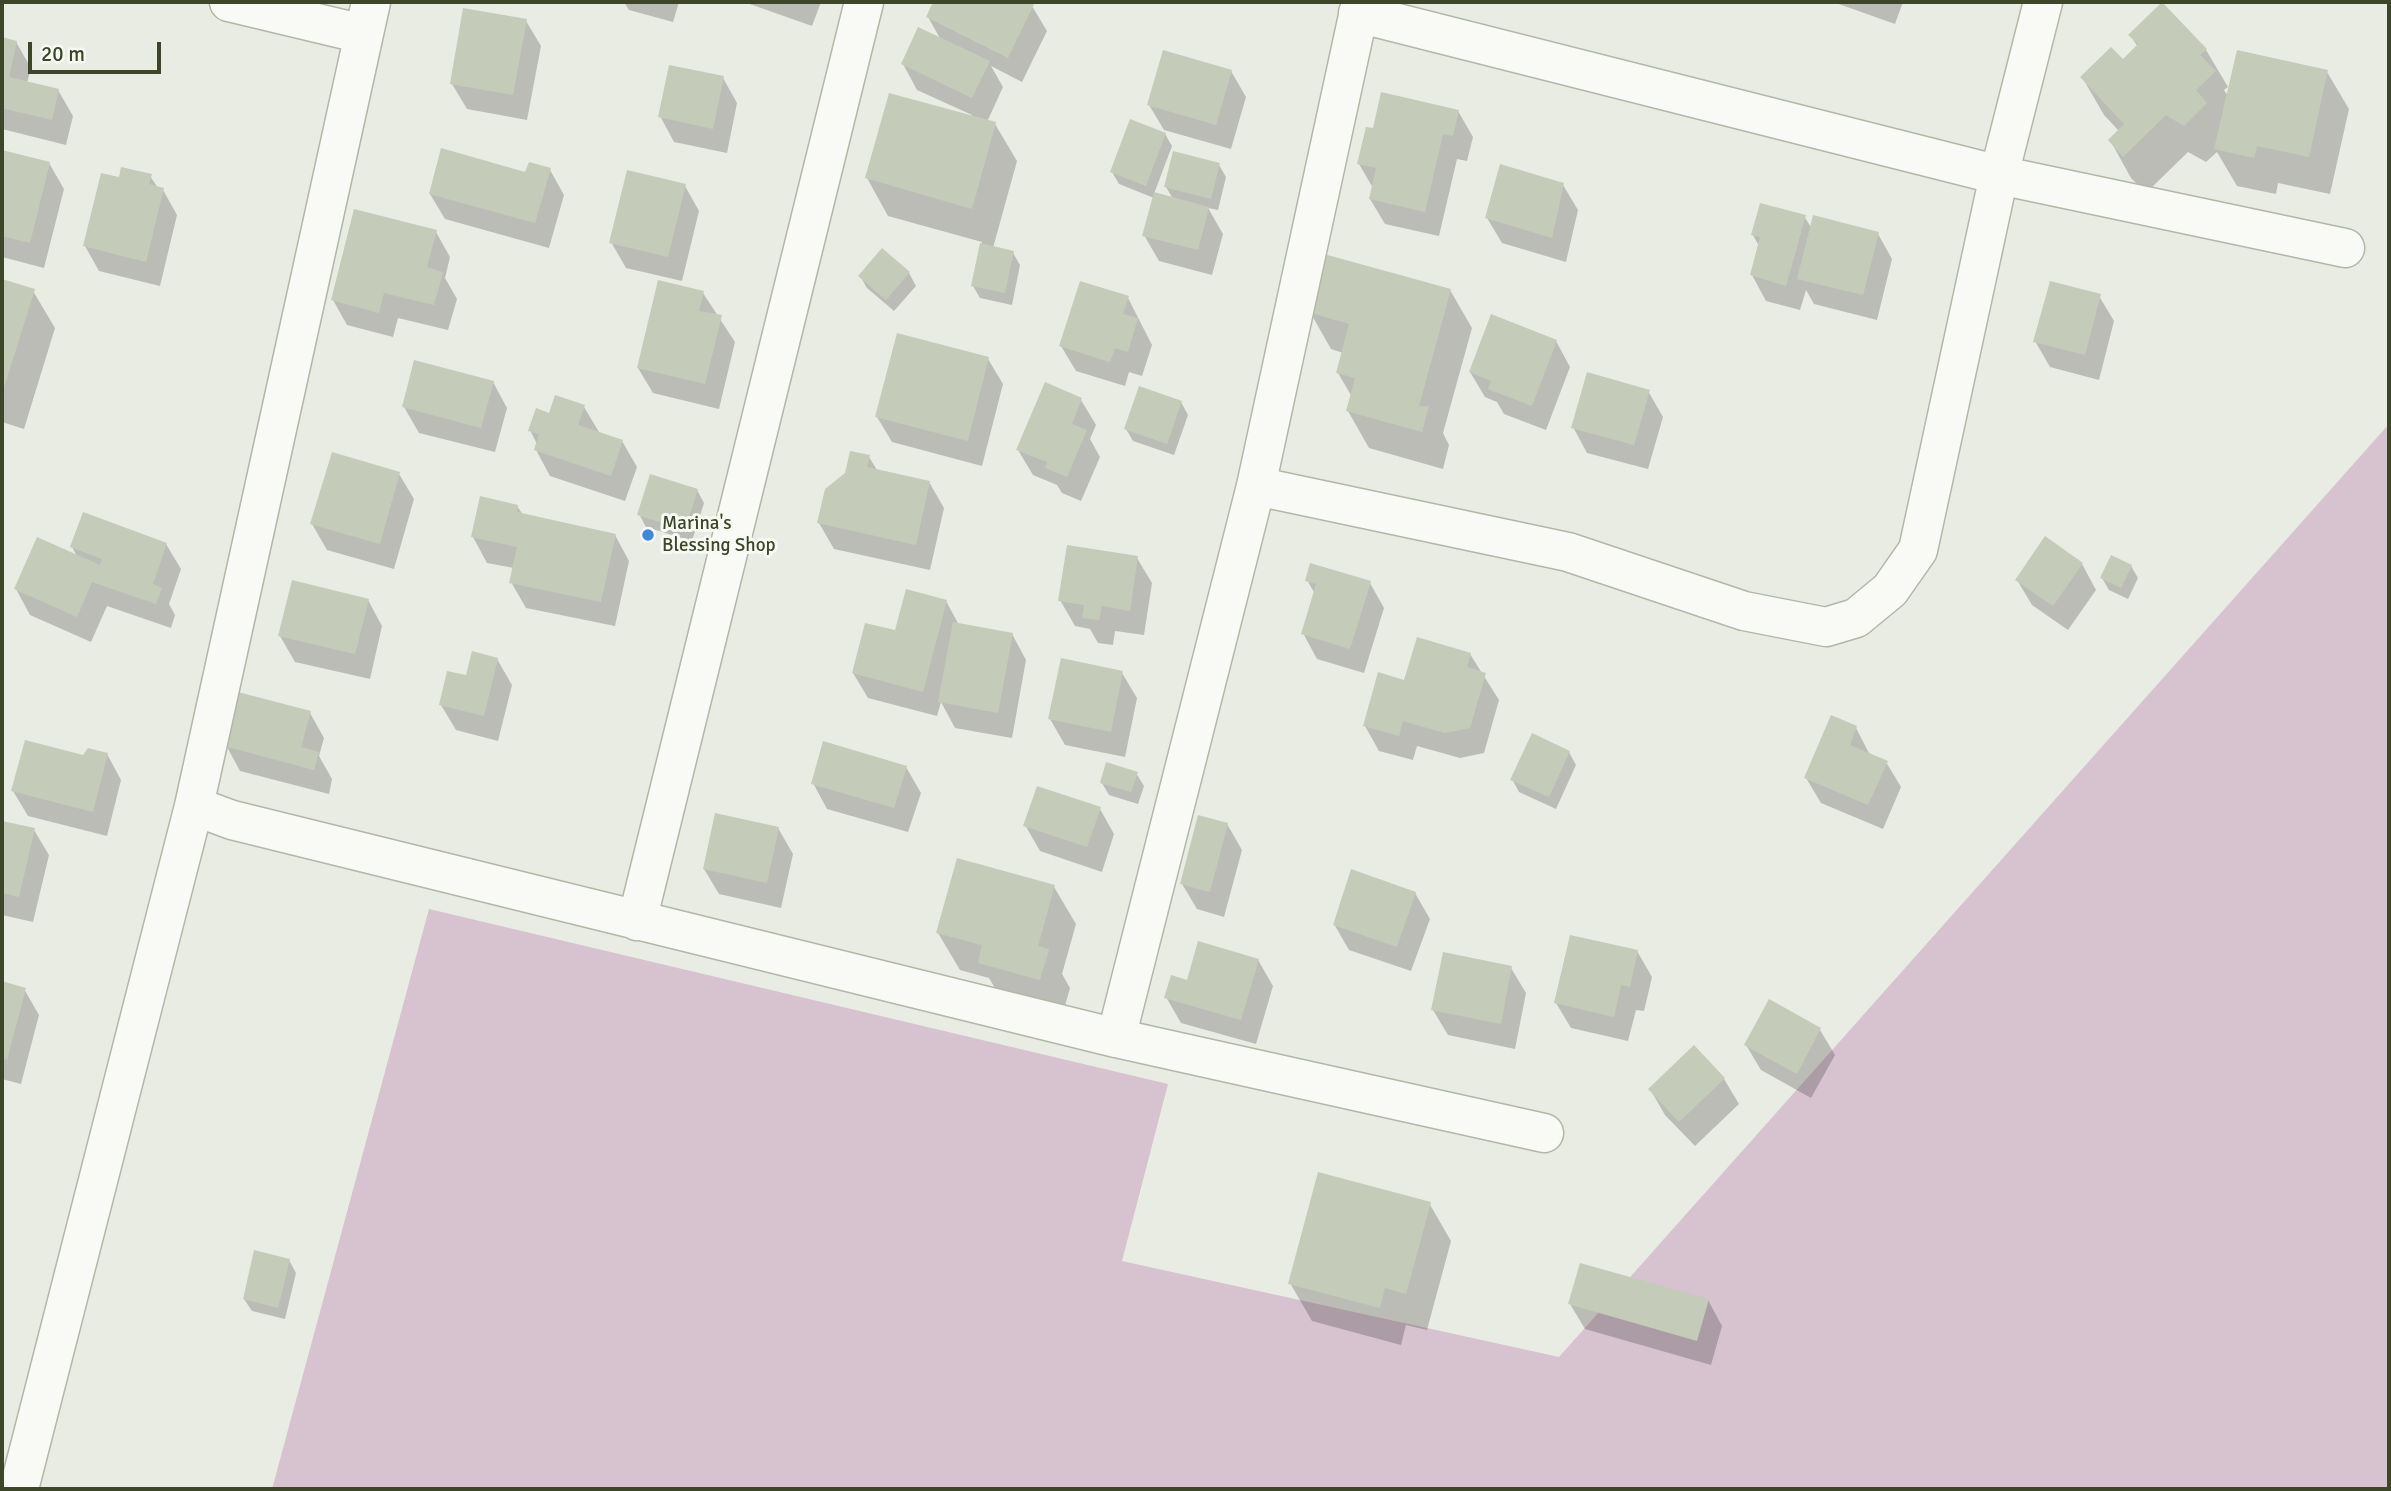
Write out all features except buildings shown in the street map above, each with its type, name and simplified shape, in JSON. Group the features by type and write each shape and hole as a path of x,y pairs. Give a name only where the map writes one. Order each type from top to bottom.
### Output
{"street":[{"path":"19,1489 194,806 367,18 229,2"},
{"path":"637,921 864,2"},
{"path":"1256,486 1567,552 1744,611 1826,626 1856,618 1890,590 1918,550 1999,175 2043,2"},
{"path":"1116,1038 1256,486 1360,7 1999,175 2345,248"},
{"path":"194,806 232,820 1116,1038 1544,1133"}],"shaded area":[{"path":"2389,424 2389,1489 272,1489 429,909 1168,1084 1122,1261 1559,1357"}],"place":[{"name":"Marina's Blessing Shop","path":"648,535"}]}
